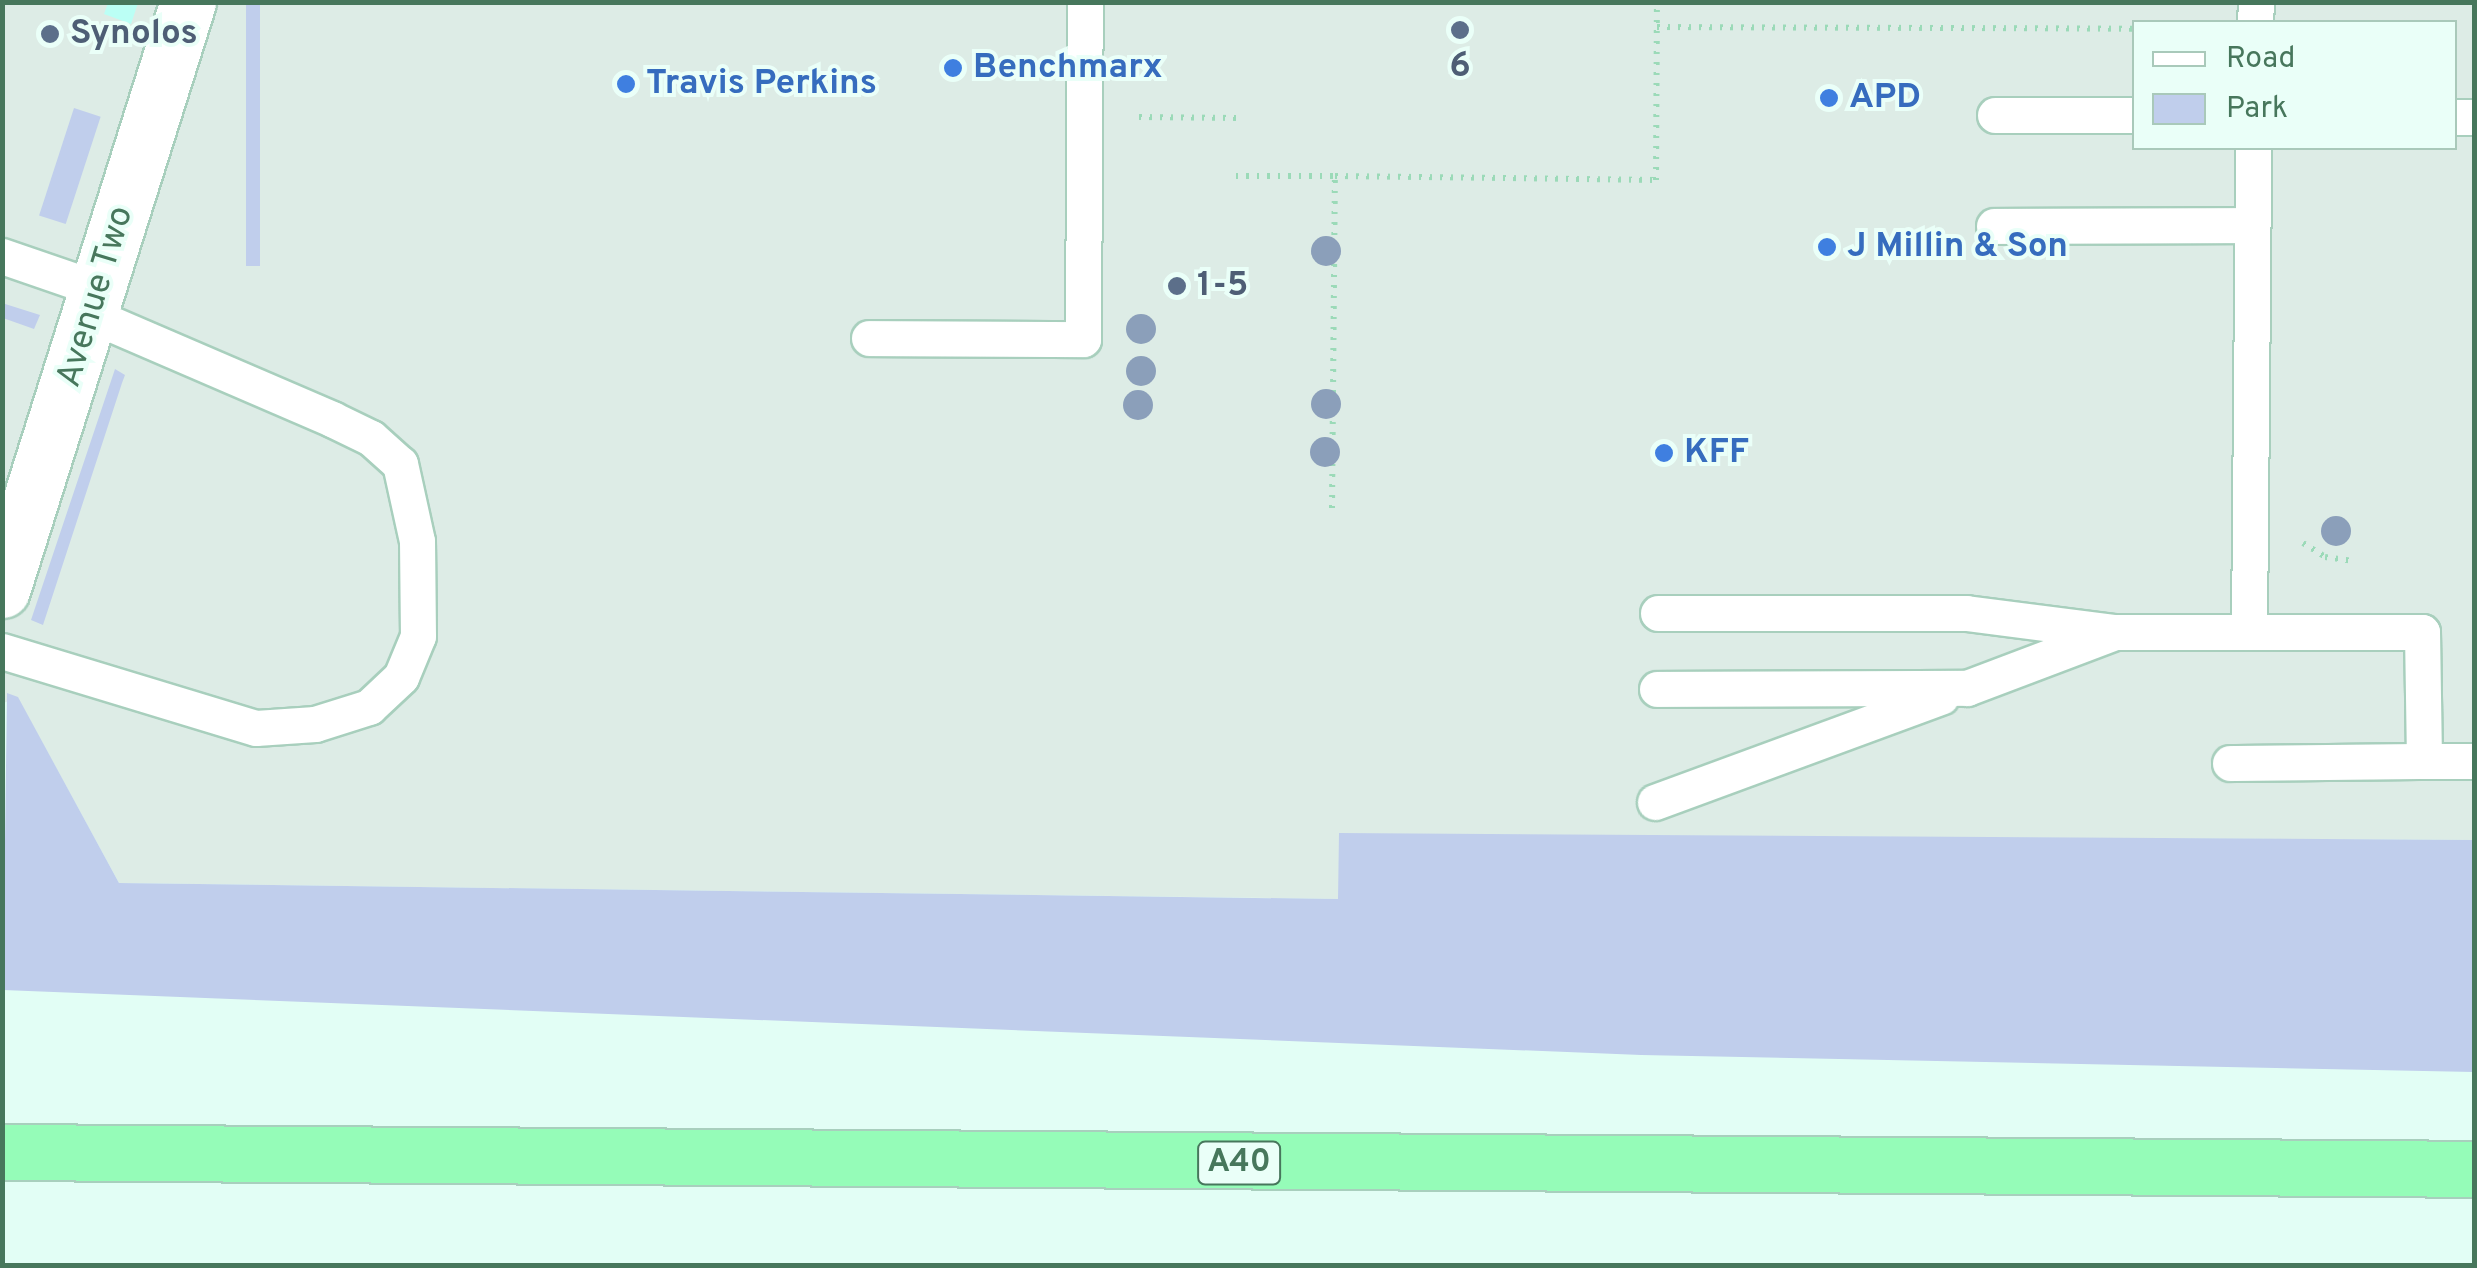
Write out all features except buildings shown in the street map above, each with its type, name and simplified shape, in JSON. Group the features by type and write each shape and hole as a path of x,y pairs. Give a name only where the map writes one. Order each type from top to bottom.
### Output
{"highway":[{"name":"A40","path":"2,1152 2474,1169"}],"street":[{"name":"Avenue Two","path":"2,590 188,2"}],"lane":[{"path":"869,338 1083,340 1085,2"},
{"path":"1994,116 2132,114"},
{"path":"2248,630 2253,150"},
{"path":"1994,226 2252,224"},
{"path":"2,256 370,438 400,464 417,541 418,636 401,678 369,707 315,724 256,728 2,651"},
{"path":"1658,613 1966,613 2115,632 2422,632 2424,761"},
{"path":"1655,802 2115,632"},
{"path":"1658,689 1967,688"},
{"path":"2230,763 2474,761"}],"path":[{"path":"1236,176 1656,180 1657,2"},
{"path":"1657,27 2132,30"},
{"path":"1127,116 1237,118"},
{"path":"1332,508 1335,176"}],"shaded area":[{"path":"3,3 2474,3 2474,840 1339,834 1339,899 119,883 18,698 3,703"}],"green space":[{"path":"246,3 260,3 260,266 246,266"},
{"path":"74,108 101,117 66,224 39,215"},
{"path":"2,303 40,315 34,329 3,318"},
{"path":"115,369 125,375 43,625 31,620"},
{"path":"7,693 18,697 119,883 1338,899 1339,833 2474,840 2474,1072 1641,1055 3,990"}],"sand":[{"path":"108,3 138,3 131,24 104,14"}],"place":[{"name":"6","path":"1460,30"},
{"name":"Synolos","path":"50,34"},
{"name":"Benchmarx","path":"953,68"},
{"name":"Travis Perkins","path":"626,84"},
{"name":"APD","path":"1829,98"},
{"name":"J Millin & Son","path":"1827,247"},
{"name":"1-5","path":"1177,286"},
{"name":"KFF","path":"1664,453"}]}
